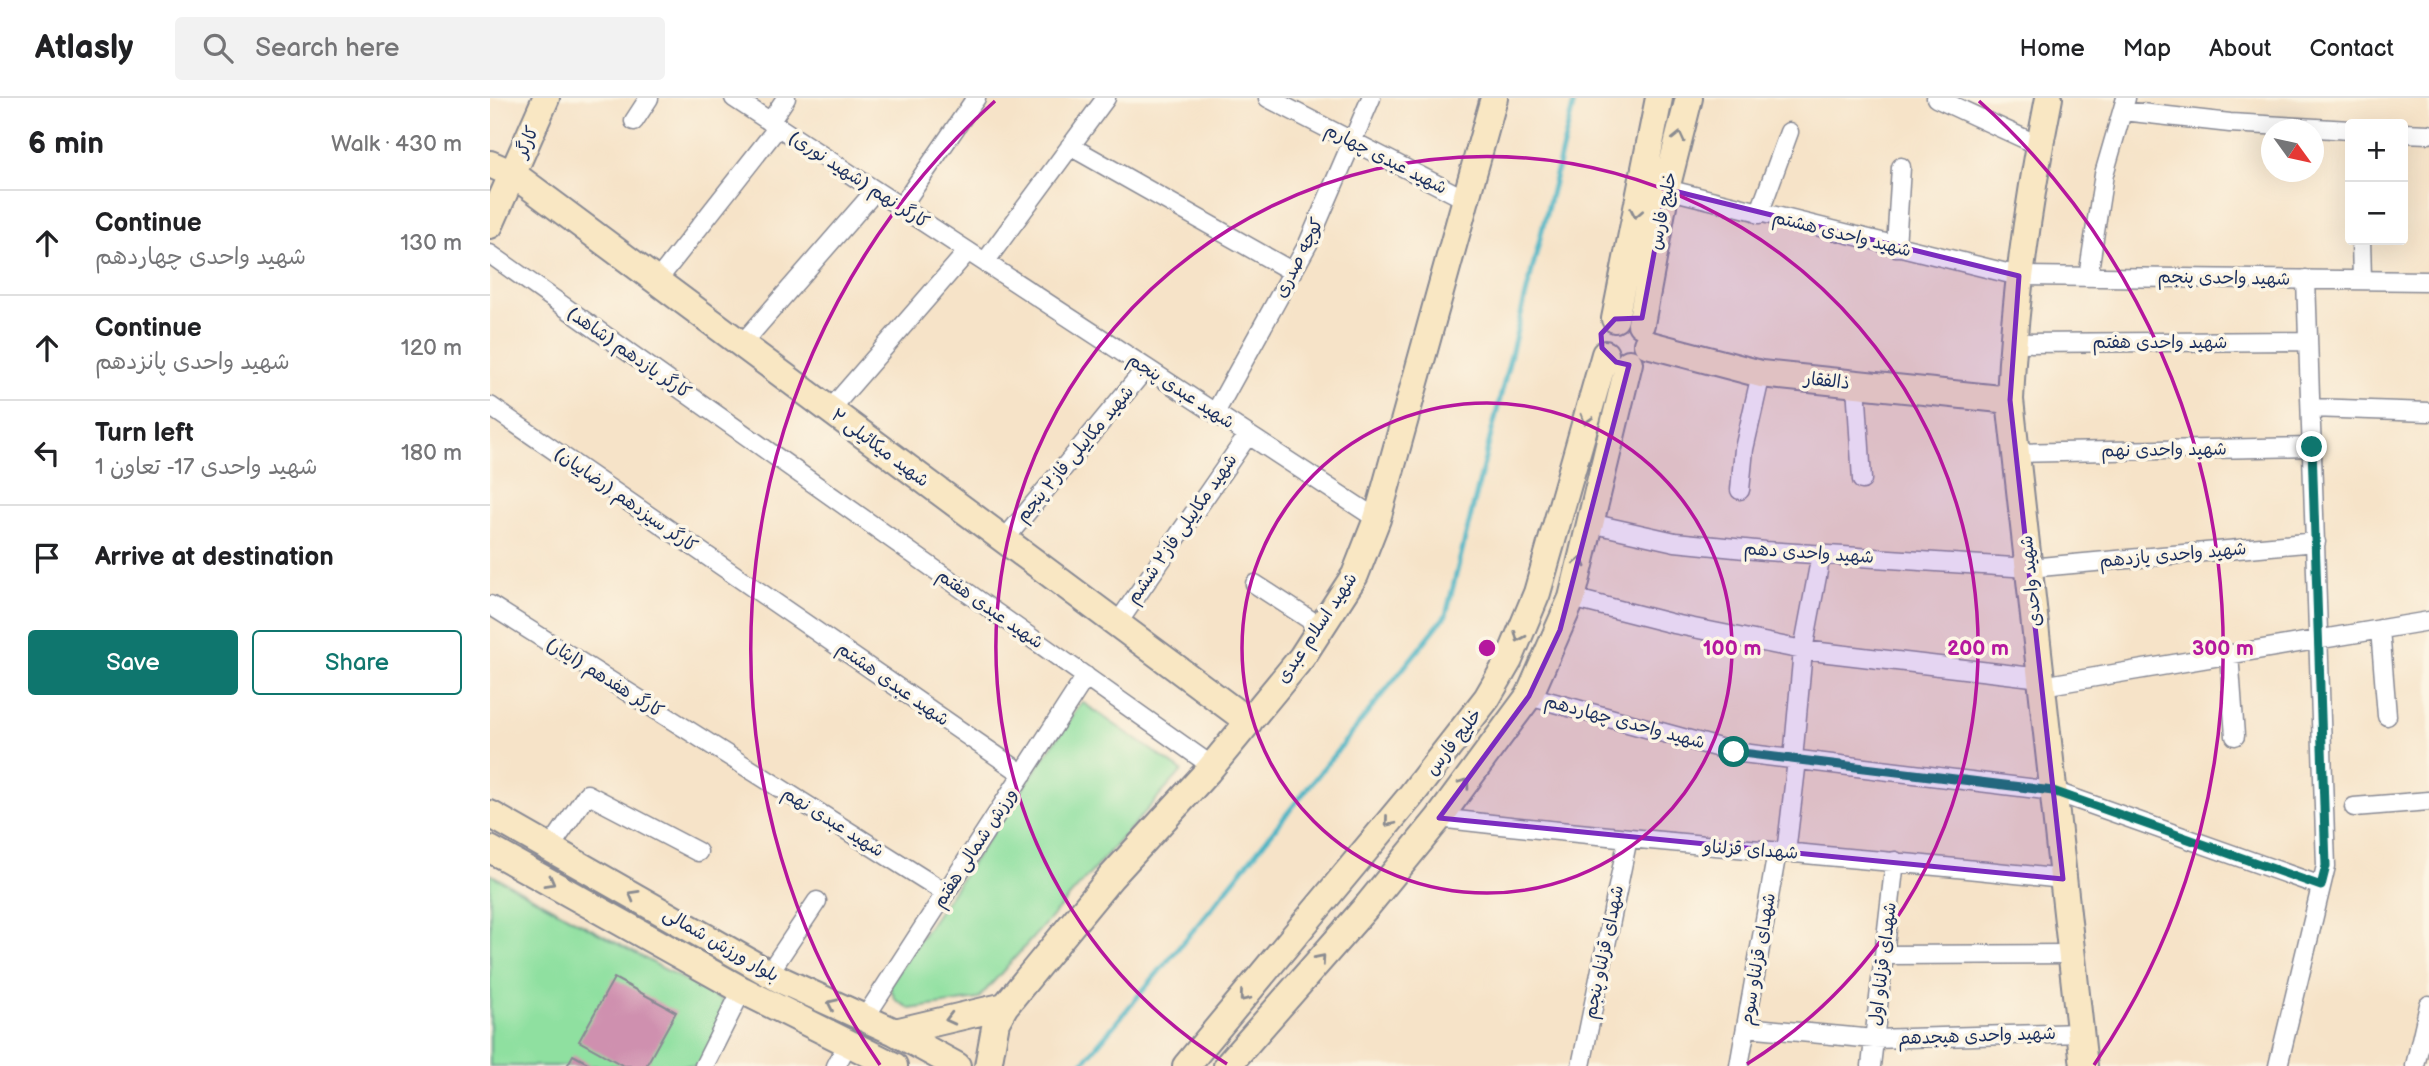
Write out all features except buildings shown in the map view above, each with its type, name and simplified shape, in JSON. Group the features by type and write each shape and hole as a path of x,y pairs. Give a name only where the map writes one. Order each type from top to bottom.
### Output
{"main road":[{"name":"کارگر","path":"490,225 501,169 546,98"},
{"name":"شهید اسلام عبدی","path":"988,1066 996,1022 1005,1006 1111,877 1212,766 1302,657 1355,575 1377,519 1494,98"},
{"name":"خلیج فارس","path":"1615,319 1660,98"},
{"name":"خلیج فارس","path":"1644,334 1666,189 1689,98"},
{"name":"شهید واحدی","path":"2049,98 2019,276 2010,400 2084,1066"},
{"name":"شهید میکائیلی ۲","path":"501,169 1249,722"},
{"path":"1629,317 1644,334 1641,356 1629,363 1616,362 1605,354 1601,334 1615,319 1629,317"},
{"name":"ذالفقار","path":"1644,334 1761,374 2010,400"},
{"name":"خلیج فارس","path":"1186,1066 1409,798 1487,698 1509,660 1537,593 1605,354"},
{"path":"1227,1066 1368,905 1439,818 1529,696 1572,598 1629,363"},
{"name":"بلوار ورزش شمالی","path":"490,814 763,969 895,1032 957,1066"},
{"name":"بلوار ورزش شمالی","path":"490,849 743,990 842,1054 894,1066"},
{"path":"743,990 763,969"},
{"path":"895,1032 1005,1006"}],"street":[{"path":"634,121 649,98"},
{"name":"کارگر نهم (شهید نوری)","path":"734,98 985,262"},
{"path":"656,282 774,125 786,98"},
{"path":"901,207 976,98"},
{"path":"985,262 1106,98"},
{"name":"شهید عبدی چهارم","path":"1268,98 1467,200"},
{"name":"کوچه صدری","path":"1215,413 1293,272 1371,98"},
{"path":"1936,98 2040,146"},
{"path":"2088,277 2104,174 2125,105 2230,122 2345,130"},
{"path":"1759,214 1789,132"},
{"path":"2408,133 2429,134"},
{"path":"1070,146 1293,272"},
{"path":"1896,247 1901,167"},
{"name":"شهید واحدی هشتم","path":"1666,189 2019,276"},
{"path":"741,345 876,191"},
{"path":"2361,245 2362,280"},
{"path":"829,411 968,251"},
{"name":"کارگر یازدهم (شاهد)","path":"490,254 769,452"},
{"name":"شهید عبدی پنجم","path":"985,262 1377,519"},
{"name":"شهید واحدی پنجم","path":"2019,276 2429,281"},
{"path":"2278,1066 2326,866 2306,279"},
{"name":"شهید واحدی هفتم","path":"2012,344 2308,341"},
{"name":"شهید مکاییلی فاز۲ پنجم","path":"1004,540 1146,368"},
{"path":"1740,490 1744,449 1761,374"},
{"path":"1856,384 1863,480"},
{"name":"کارگر سیزدهم (رضاییان)","path":"490,406 763,594"},
{"path":"2311,408 2429,411"},
{"name":"شهید مکاییلی فاز۲ ششم","path":"1117,624 1248,435"},
{"name":"شهید واحدی نهم","path":"2016,453 2312,447"},
{"name":"شهید عبدی هفتم","path":"769,452 1212,766"},
{"name":"شهید واحدی دهم","path":"1590,523 1675,542 1821,555 2029,568"},
{"name":"شهید واحدی یازدهم","path":"2029,568 2316,542"},
{"name":"شهدای قزلناو سوم","path":"1739,1066 1782,853 1795,760 1803,650 1821,555"},
{"path":"1255,584 1321,627"},
{"name":"شهید عبدی هشتم","path":"763,594 1023,774"},
{"path":"1572,598 1674,624 1803,650 2042,682 2429,621"},
{"name":"کارگر هفدهم (ایثار)","path":"490,605 720,751"},
{"path":"2380,629 2387,716"},
{"path":"2229,654 2235,736"},
{"name":"ورزش شمالی هفتم","path":"864,1019 1086,676"},
{"name":"شهید واحدی چهاردهم","path":"1529,696 1734,752 2053,791 2321,886"},
{"name":"شهید عبدی نهم","path":"720,751 946,893"},
{"path":"550,848 587,794 698,852"},
{"path":"2354,807 2429,801"},
{"name":"شهدای قزلناو","path":"1439,818 2063,879"},
{"name":"شهدای قزلناو پنجم","path":"1581,1066 1628,838"},
{"name":"شهدای قزلناو اول","path":"1871,1066 1895,861"},
{"path":"763,969 817,901"},
{"path":"1884,955 2070,954"},
{"path":"704,1066 743,990"},
{"path":"2414,1066 2429,1005"},
{"name":"شهید واحدی هیجدهم","path":"1746,1027 1874,1039 2080,1033"}],"highlighted area":[{"path":"1666,189 2019,276 2010,400 2063,879 1439,818 1529,696 1560,630 1629,365 1616,362 1602,348 1601,334 1615,319 1642,318"}],"green space":[{"path":"1082,702 1182,771 978,999 910,1009 895,999 889,984"},
{"path":"490,874 732,1006 700,1066 490,1066"}],"waterway":[{"path":"1080,1066 1210,910 1446,615 1575,98"}],"route":[{"path":"1734,752 2053,791 2321,886 2326,866 2312,447"}]}
